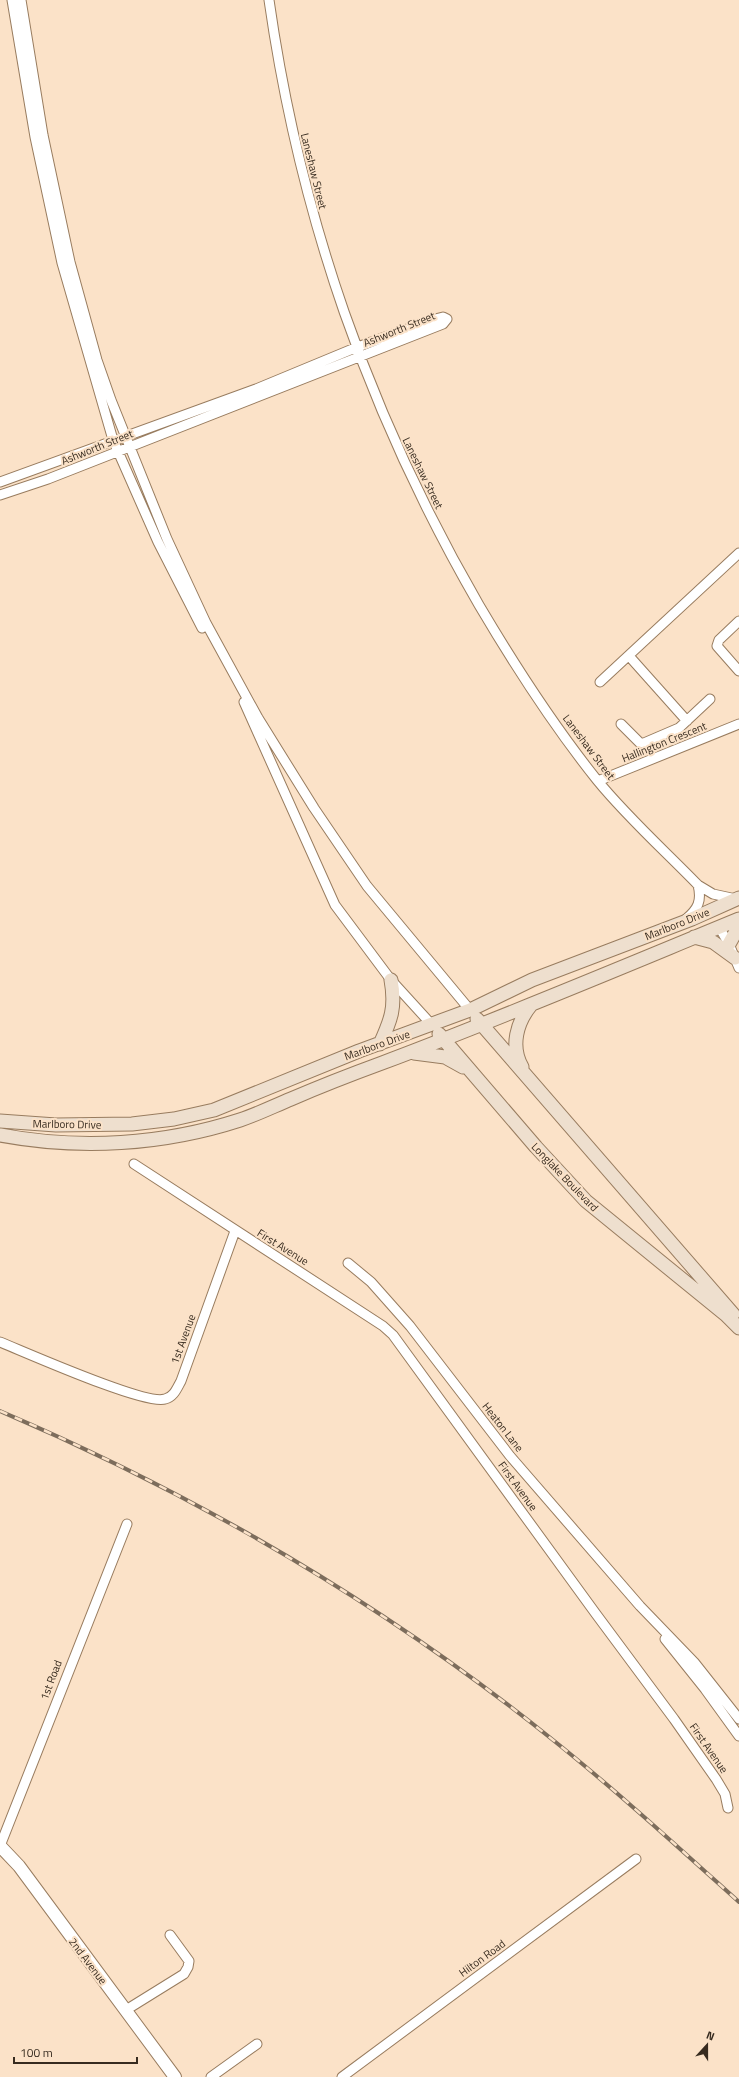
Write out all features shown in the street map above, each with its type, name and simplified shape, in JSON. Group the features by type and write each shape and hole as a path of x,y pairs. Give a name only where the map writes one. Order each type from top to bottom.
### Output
{"main road":[{"name":"Marlboro Drive","path":"0,1120 98,1126 174,1119 214,1110 470,1010 532,980 687,921 738,899"},
{"path":"687,921 706,919 719,927"},
{"name":"Marlboro Drive","path":"0,1134 29,1140 82,1143 156,1140 241,1120 341,1078 444,1040 532,1005 739,919"},
{"path":"729,944 739,926"},
{"path":"694,937 714,942 737,963"},
{"path":"380,1044 392,1015 394,995 391,980"},
{"path":"528,1078 518,1061 516,1036 523,1014 532,1005"},
{"name":"Longlake Boulevard","path":"470,1010 732,1316 739,1328"},
{"name":"Longlake Boulevard","path":"432,1025 473,1074 586,1201 732,1316"},
{"path":"409,1053 445,1057 473,1074"}],"street":[{"path":"12,0 35,137 62,263 113,440 158,542 200,625 310,802 367,886 470,1010"},
{"path":"21,0 43,135 70,262 98,360 125,436 167,539 203,616 243,695 335,905 391,980 432,1025"},
{"name":"Laneshaw Street","path":"269,0 281,80 302,174 322,249 359,358 399,452 450,554 525,681 598,781 698,886 713,894 738,899"},
{"name":"Ashworth Street","path":"0,482 256,389 355,348 435,319 444,317 447,319 443,324 359,358 48,479 0,495"},
{"path":"600,682 739,554"},
{"path":"739,621 719,640 717,646 739,671"},
{"path":"628,656 687,721"},
{"path":"621,724 640,743 644,743 674,731 710,699"},
{"name":"Hallington Crescent","path":"598,781 739,724"},
{"path":"687,921 699,903 698,886"},
{"path":"719,927 729,944 737,963"},
{"path":"134,1164 235,1231"},
{"name":"1st Avenue","path":"0,1342 88,1378 152,1399 165,1400 173,1394 181,1381 235,1231"},
{"name":"First Avenue","path":"235,1231 383,1326 393,1335 674,1719 716,1779 725,1794 728,1808"},
{"name":"Heaton Lane","path":"348,1263 371,1282 410,1326 510,1456 640,1606 705,1689 739,1736"},
{"name":"1st Road","path":"0,1846 127,1524"},
{"name":"Heaton Lane","path":"640,1606 694,1662 739,1719"},
{"name":"2nd Avenue","path":"0,1846 18,1866 175,2077"},
{"name":"Hilton Road","path":"342,2077 636,1859"},
{"path":"126,2010 184,1974 188,1968 189,1961 170,1935"},
{"path":"210,2077 257,2044"}],"railway":[{"path":"0,1411 146,1479 218,1517 357,1599 424,1644 553,1740 670,1840 739,1902"}]}
